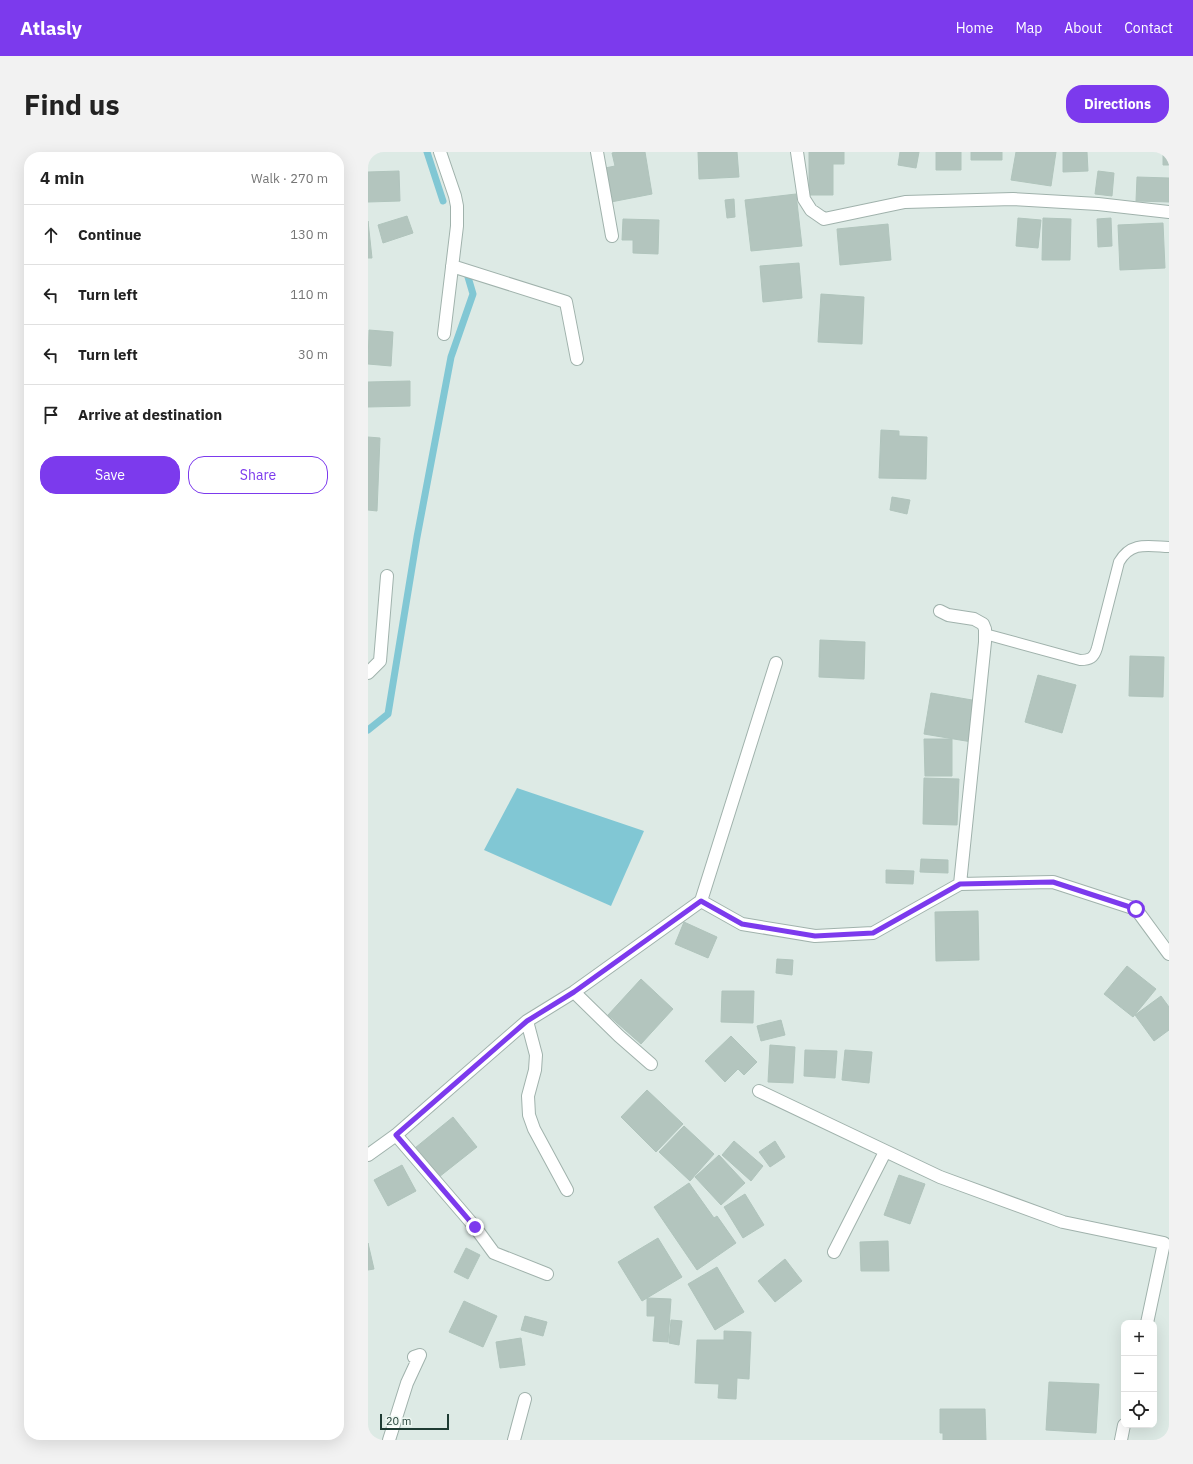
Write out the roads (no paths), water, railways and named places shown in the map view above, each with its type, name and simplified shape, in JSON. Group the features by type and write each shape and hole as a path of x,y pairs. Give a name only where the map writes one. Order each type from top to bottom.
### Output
{"street":[{"path":"440,152 457,206 457,226 444,334"},
{"path":"597,152 612,236"},
{"path":"797,152 804,199 811,210 824,219 905,202 1013,199 1098,204 1169,212"},
{"path":"452,266 566,302 577,359"},
{"path":"368,673 380,661 387,576"},
{"path":"940,611 948,615 974,619 983,624 985,629 960,884"},
{"path":"368,1155 396,1135 527,1021 574,992 701,901 776,663"},
{"path":"701,901 742,924 815,936 873,933 960,884 1053,882 1136,909 1169,954"},
{"path":"574,992 619,1036 651,1064"},
{"path":"527,1021 536,1055 535,1070 528,1096 529,1115 534,1129 567,1190"},
{"path":"759,1091 940,1177 1063,1222 1164,1244 1148,1320"},
{"path":"396,1135 475,1227 494,1253 547,1274"},
{"path":"834,1252 885,1152"},
{"path":"389,1440 407,1383 420,1355 414,1357"},
{"path":"514,1440 525,1399"},
{"path":"1121,1440 1123,1428"}],"lane":[{"path":"985,634 1080,660 1089,660 1094,656 1119,562 1124,554 1137,546 1169,547"}],"water":[{"path":"517,788 644,831 611,906 484,850"}],"waterway":[{"path":"427,152 443,201"},
{"path":"368,730 388,714 417,537 451,357 473,294 468,277"}]}
